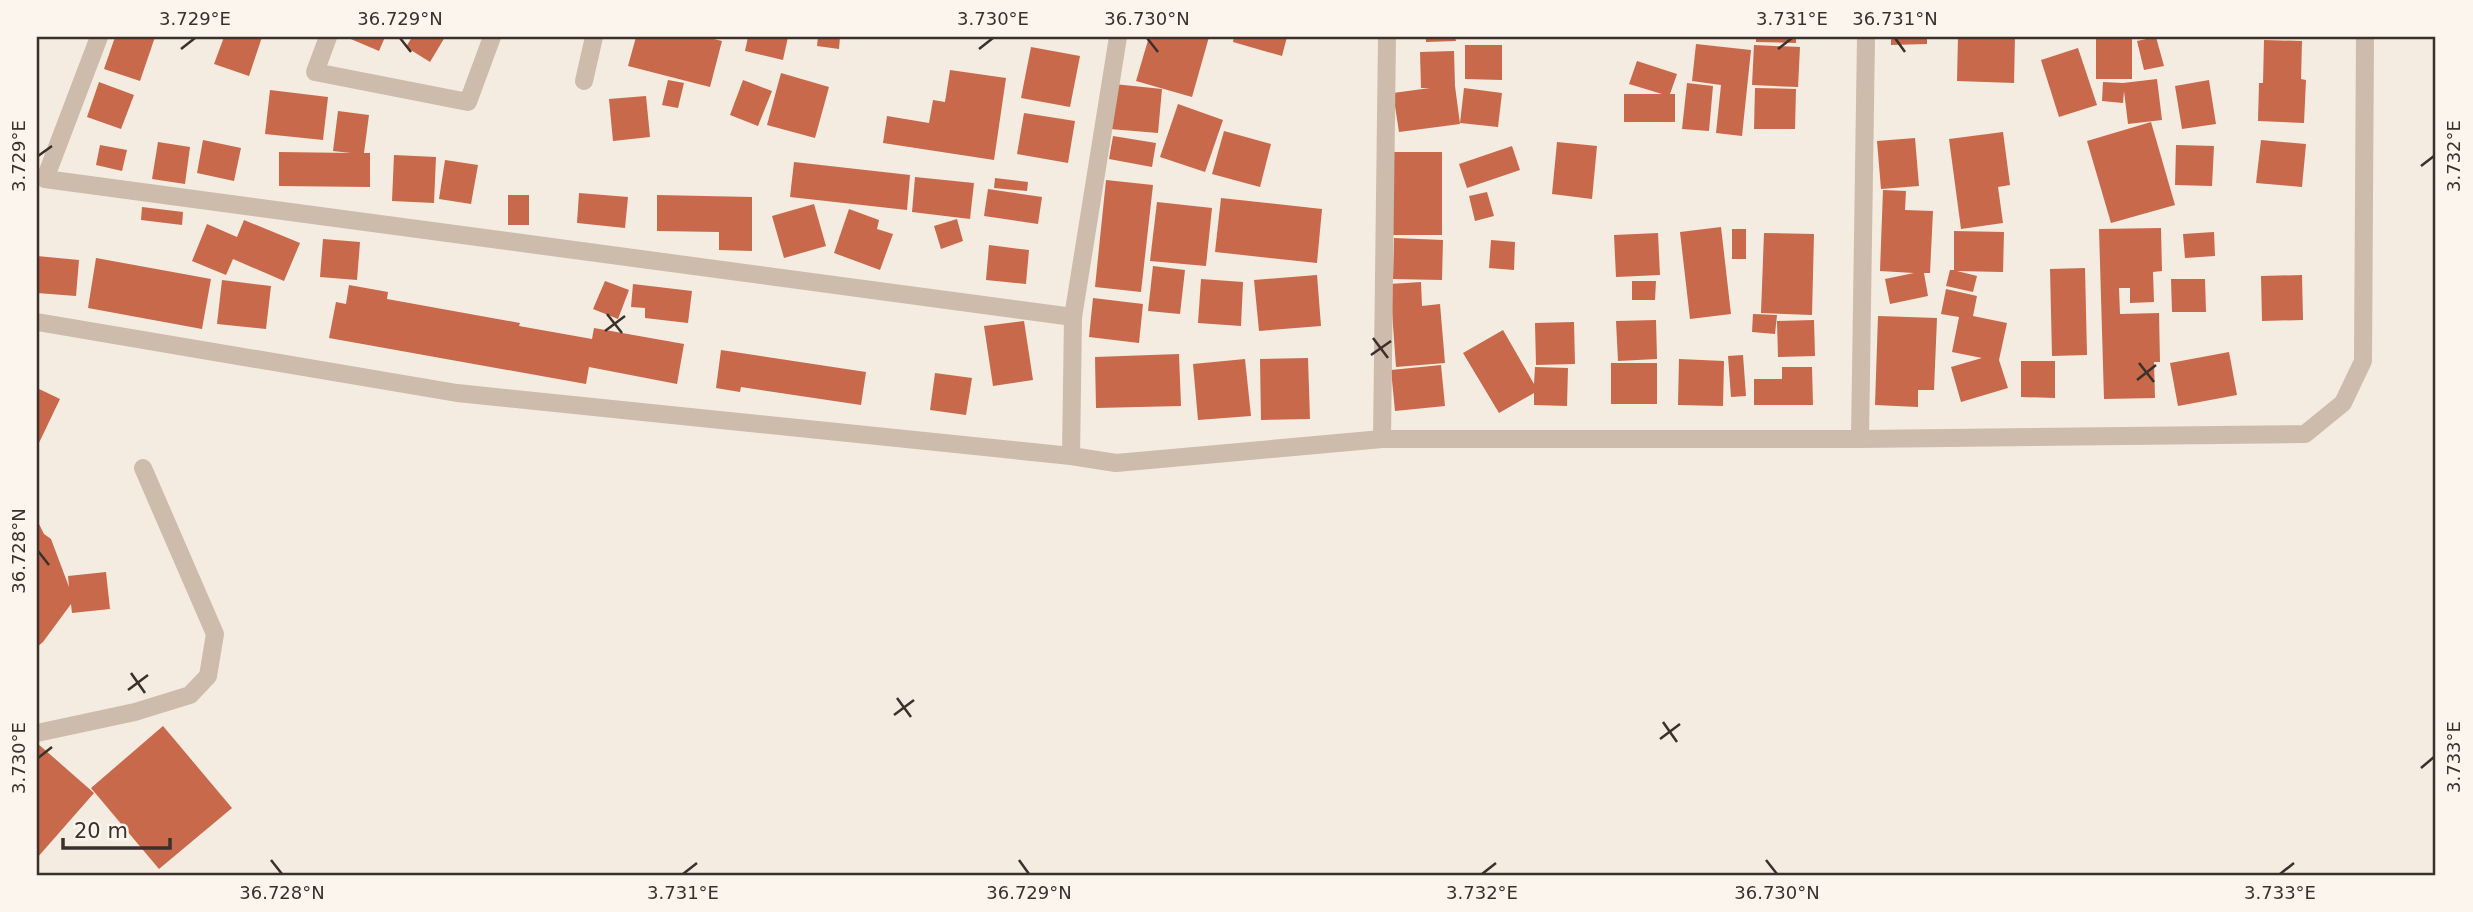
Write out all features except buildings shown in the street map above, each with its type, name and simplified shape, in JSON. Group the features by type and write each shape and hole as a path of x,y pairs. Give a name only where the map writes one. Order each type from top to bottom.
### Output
{"street":[{"path":"99,37 45,179 1073,317"},
{"path":"328,37 316,72 468,102 492,37"},
{"path":"584,81 594,37"},
{"path":"1070,456 1073,317 1118,37"},
{"path":"1382,439 1387,37"},
{"path":"1860,439 1866,37"},
{"path":"37,322 457,393 1070,456 1116,463 1382,439 1860,439 2305,434 2343,403 2363,362 2365,37"},
{"path":"37,733 135,712 190,695 208,676 215,634 143,468"}]}
